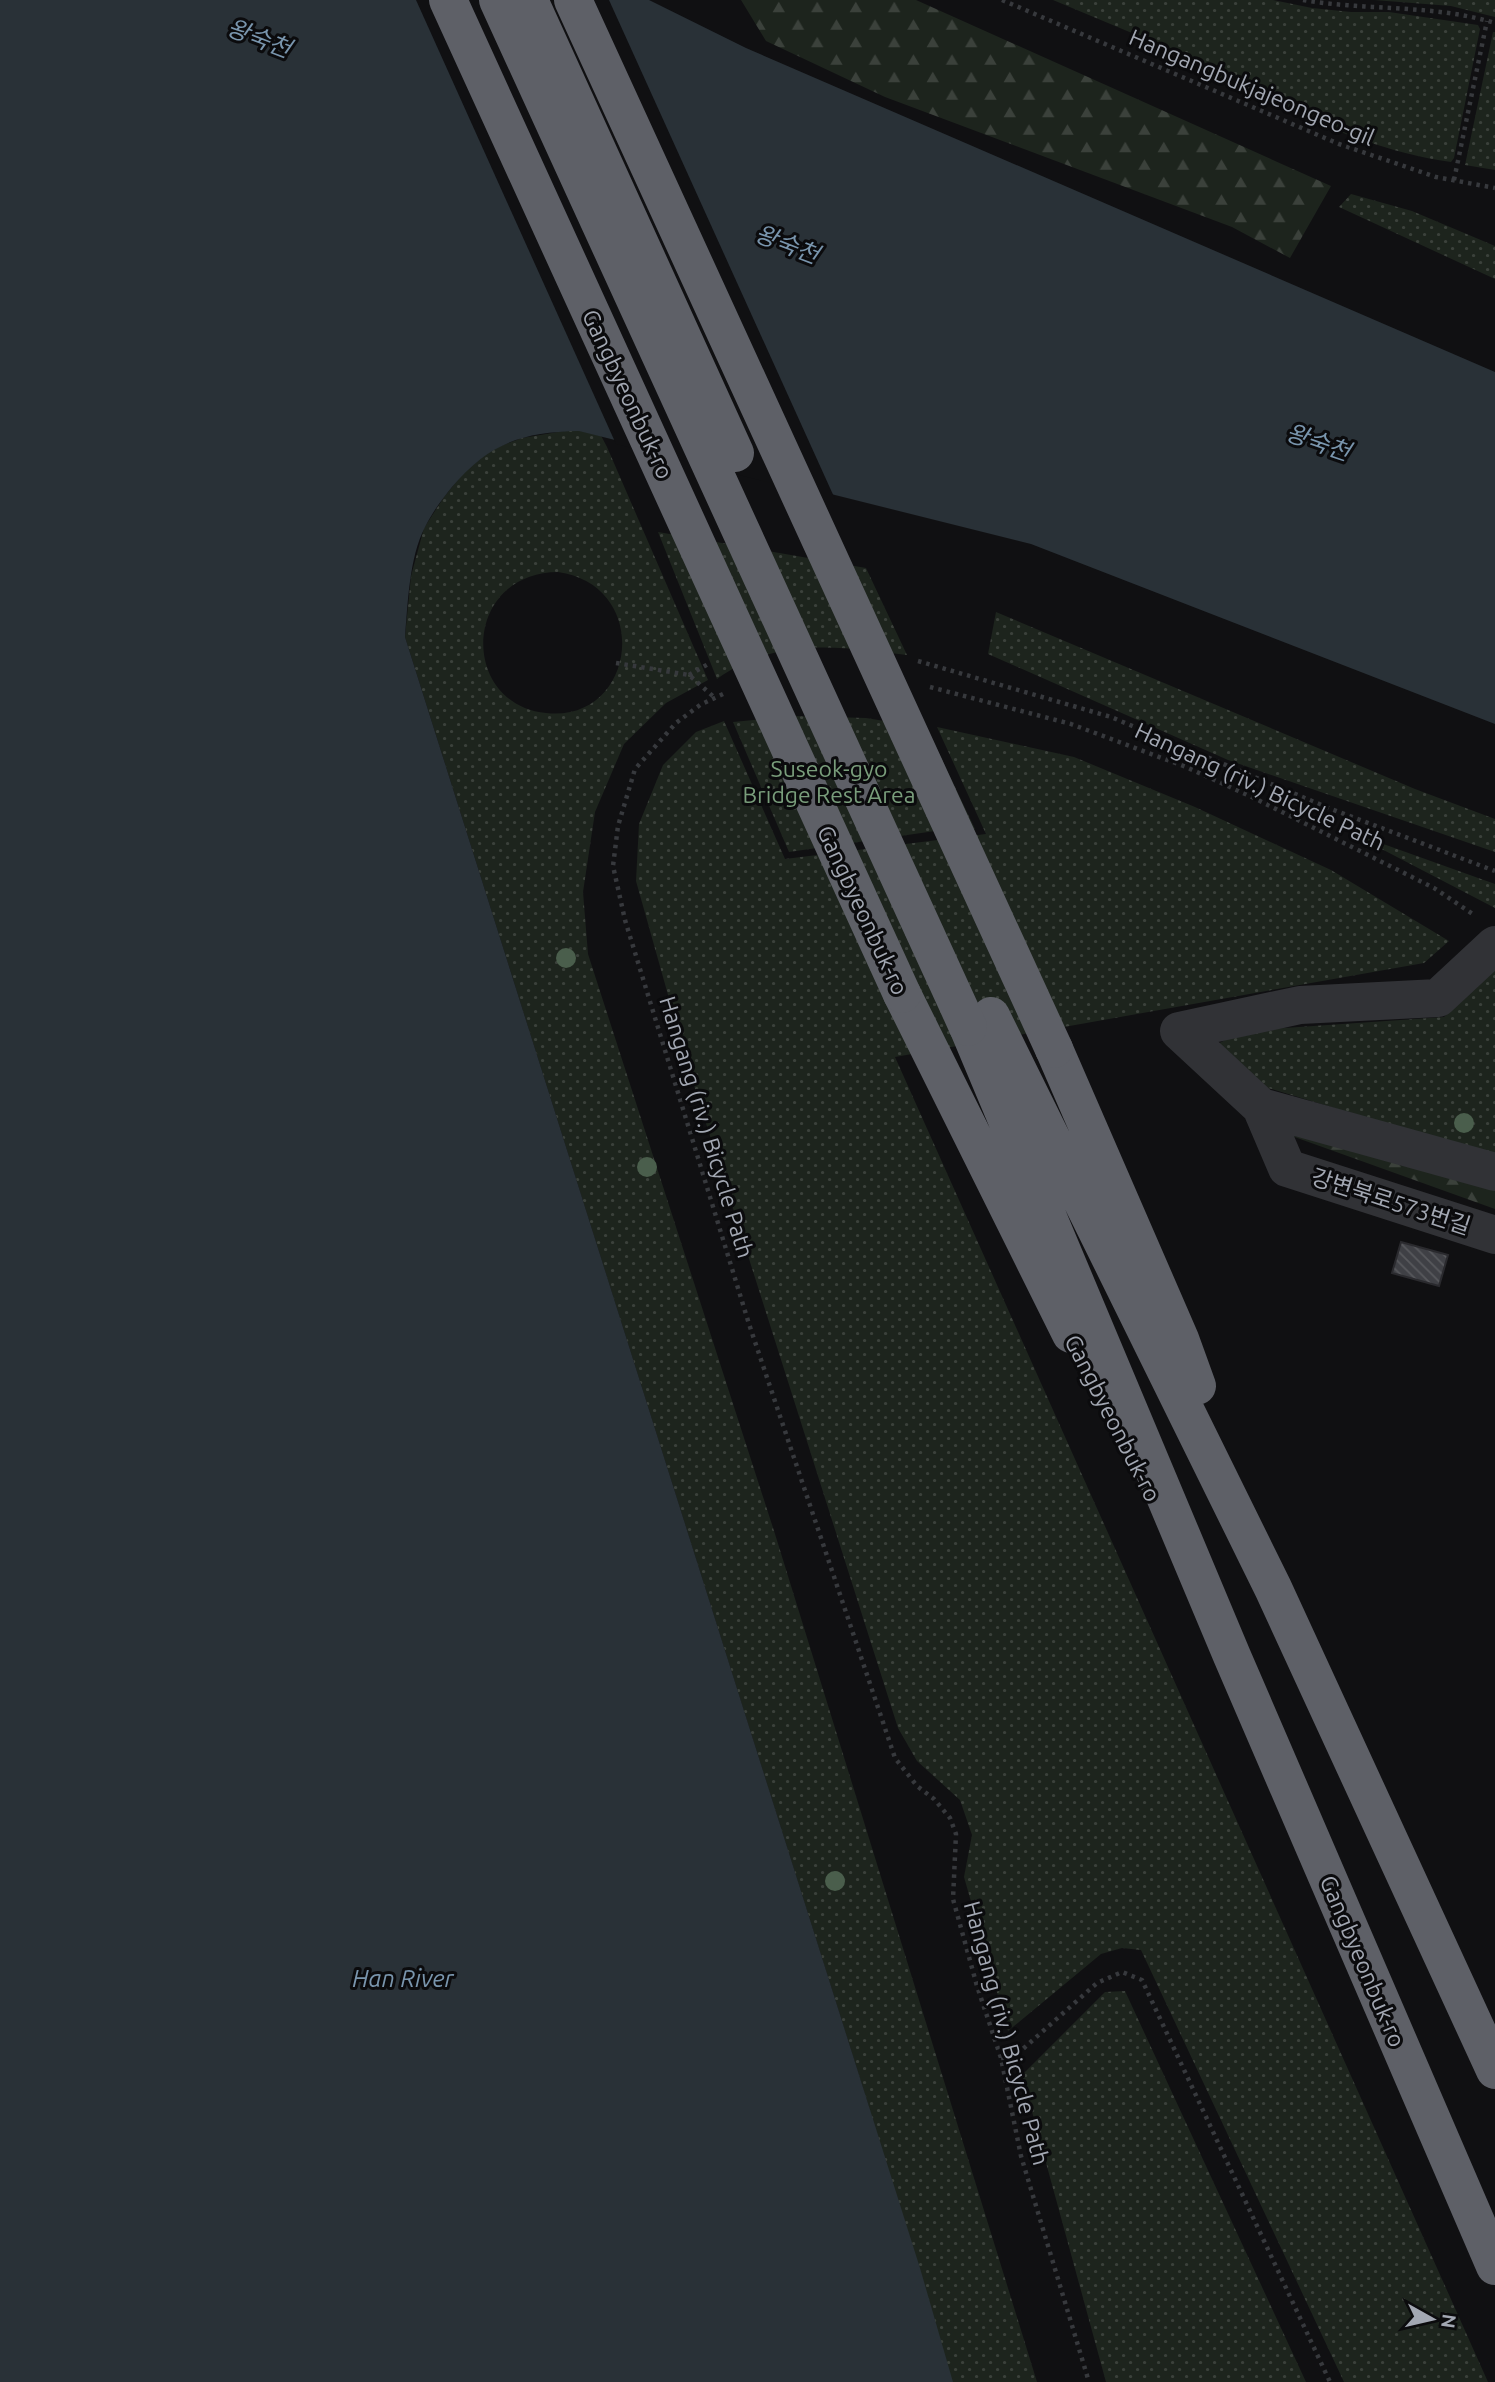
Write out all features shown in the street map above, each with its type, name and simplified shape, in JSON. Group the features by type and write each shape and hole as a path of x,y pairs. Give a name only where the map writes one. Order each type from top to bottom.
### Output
{"highway":[{"name":"Gangbyeonbuk-ro","path":"448,0 902,995 1232,1656"},
{"name":"Gangbyeonbuk-ro","path":"498,0 980,1021 1273,1588 1495,2070"},
{"name":"Gangbyeonbuk-ro","path":"529,0 980,1021 1232,1656 1495,2266"},
{"name":"Gangbyeonbuk-ro","path":"573,0 1054,1049 1180,1339 1273,1588"}],"street":[{"path":"1490,934 1438,998 1300,1005 1179,1031 1261,1107 1495,1172"},
{"name":"강변북로573번길","path":"1261,1107 1287,1168 1494,1239"}],"path":[{"name":"Hangangbukjajeongeo-gil","path":"1002,0 1339,144 1423,173 1495,188"},
{"path":"1303,0 1432,11 1495,23"},
{"path":"1454,180 1487,21"},
{"path":"689,675 722,657"},
{"path":"915,661 1111,717 1331,809 1495,871"},
{"path":"616,663 689,675 715,698"},
{"name":"Hangang (riv.) Bicycle Path","path":"919,685 1071,724 1185,766 1434,888 1490,934"},
{"name":"Hangang (riv.) Bicycle Path","path":"726,693 700,705 676,723 635,769 618,826 613,866 625,920 749,1324 895,1758 918,1786 942,1808 950,1818 956,1834 953,1899 977,1986 1001,2058 1021,2156 1089,2382"},
{"path":"1001,2058 1015,2056 1097,1983 1122,1972 1142,1980 1329,2382"}],"green space":[{"path":"741,0 916,0 1331,186 1290,258 1232,227 885,97 766,41"},
{"path":"1053,0 1273,0 1312,8 1389,12 1478,25 1480,29 1454,158 1451,162 1378,145 1306,118 1166,52 1151,41"},
{"path":"1374,0 1495,0 1495,17 1451,6"},
{"path":"1495,32 1495,170 1465,165"},
{"path":"1351,194 1412,211 1495,246 1495,279 1339,207"},
{"path":"588,427 597,428 708,680 666,703 624,744 595,812 583,892 588,954 775,1534 1037,2382 946,2382 868,2104 405,637 411,576 424,528 465,471 492,449 522,438","holes":["558,572 589,582 609,601 620,625 622,652 615,676 599,697 576,710 546,713 518,704 498,687 486,665 483,639 489,615 503,593 526,578"]},
{"path":"658,532 866,568 907,655 833,648 785,651 761,656 717,679"},
{"path":"996,612 1415,789 1495,819 1495,852 1228,760 988,654"},
{"name":"Suseok-gyo Bridge Rest Area","path":"794,716 866,718 927,728 975,829 935,831 789,852 733,722"},
{"path":"724,721 785,859 986,834 937,727 1074,757 1195,807 1331,870 1449,941 1424,963 895,1057 1488,2382 1344,2382 1141,1950 1122,1948 1101,1954 1008,2031 964,1877 972,1835 960,1800 917,1761 898,1728 690,1073 636,881 639,824 663,765 696,732"},
{"path":"1347,831 1495,884 1495,908"},
{"path":"1495,966 1495,1157 1268,1088 1212,1047 1242,1031 1444,1017"},
{"path":"1289,1135 1495,1170 1495,1209"},
{"path":"1125,1991 1306,2382 1106,2382 1022,2075 1105,1992"}],"water":[{"name":"Han River","path":"0,0 649,0 746,48 1495,372 1495,724 1031,544 579,431 524,438 494,450 480,460 437,506 425,527 416,552 410,581 405,637 920,2268 953,2382 0,2382"}],"pier":[{"path":"416,0 609,0 835,499 616,444"}],"building":[{"path":"1401,1242 1448,1255 1439,1286 1392,1273"}],"water label":[{"name":"왕숙천","path":"259,38"},
{"name":"왕숙천","path":"787,244"},
{"name":"왕숙천","path":"1318,442"}]}
